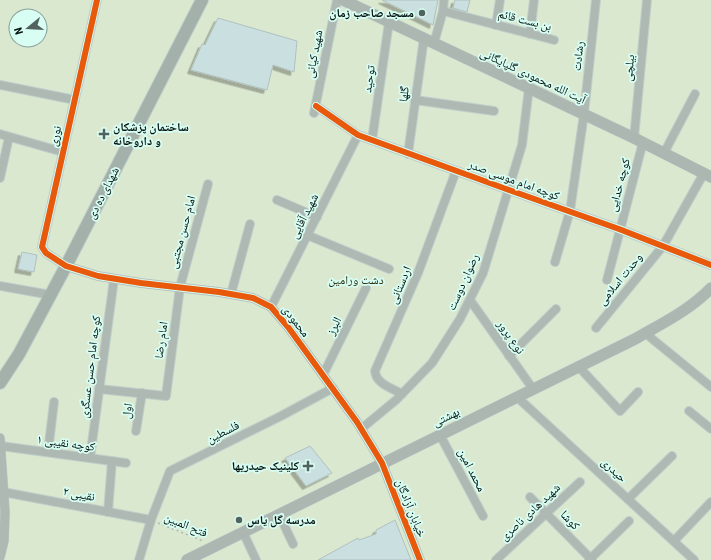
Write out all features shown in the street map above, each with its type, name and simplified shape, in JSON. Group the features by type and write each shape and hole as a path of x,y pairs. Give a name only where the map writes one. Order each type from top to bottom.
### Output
{"main road":[{"name":"شهدای ده دی","path":"2,377 19,354 66,266 202,0"},
{"name":"آیت الله محمودی گلپایگانی","path":"343,0 584,114 707,175"},
{"name":"بهشتی","path":"187,560 645,333 685,310 709,293"}],"street":[{"name":"نوری","path":"66,266 46,253 42,247 97,0"},
{"name":"شهید کیانی","path":"315,109 337,0"},
{"path":"434,43 443,11 444,0"},
{"path":"496,25 500,0"},
{"path":"530,34 534,0"},
{"name":"رشادت","path":"555,262 570,211 584,114 596,0"},
{"name":"بیلچی","path":"638,140 648,0"},
{"name":"بن بست قائم","path":"443,11 554,40"},
{"name":"توحید","path":"372,140 389,22"},
{"name":"گلها","path":"408,154 424,38"},
{"path":"0,85 75,100"},
{"name":"رضوان دوست","path":"361,429 402,394 432,363 460,319 470,300 483,273 522,144 529,88"},
{"path":"664,153 695,94"},
{"path":"415,100 494,111"},
{"name":"کوچه امام موسی صدر","path":"315,109 358,135 620,229 711,265"},
{"path":"0,134 63,152"},
{"name":"شهید آقایی","path":"271,307 358,135"},
{"path":"0,178 9,137"},
{"name":"کوچه خدایی","path":"607,280 620,229 638,140"},
{"name":"اردستانی","path":"402,394 379,381 375,376 375,371 418,273 456,171"},
{"name":"وحدت اسلامی","path":"596,328 662,246 707,175"},
{"name":"امام حسن مجتبی","path":"180,287 208,184"},
{"path":"277,200 317,217"},
{"path":"231,294 250,224"},
{"path":"307,235 389,269"},
{"name":"محمودی","path":"66,266 98,276 114,279 253,298 271,307 288,327 333,388 361,429 382,464"},
{"name":"کوچه امام حسن عسگری","path":"90,458 114,279"},
{"path":"0,286 50,295"},
{"name":"امام رضا","path":"142,394 166,396 180,287"},
{"name":"البرز","path":"323,375 366,288"},
{"name":"نوع پرور","path":"470,300 533,389"},
{"path":"509,356 556,309"},
{"path":"645,333 711,387"},
{"path":"578,366 620,411 638,392"},
{"name":"فلسطین","path":"139,560 151,520 170,471 281,416 333,388"},
{"path":"100,389 142,394"},
{"name":"اول","path":"136,431 142,394"},
{"name":"حیدری","path":"517,397 694,560"},
{"path":"48,452 54,402"},
{"path":"689,411 711,429"},
{"name":"محمد امین","path":"440,435 483,516"},
{"path":"0,557 4,541 5,512 1,442"},
{"name":"کوچه نقیبی ۱","path":"1,442 48,452 126,463"},
{"path":"628,499 672,456"},
{"path":"108,512 112,461"},
{"name":"خیابان آزادگان","path":"382,464 420,560"},
{"name":"شهید هادی ناصری","path":"496,560 580,482"},
{"name":"نقیبی ۲","path":"4,492 151,520"},
{"name":"کوشا","path":"530,497 590,560"},
{"path":"674,541 711,502"},
{"path":"279,514 293,544"},
{"path":"590,560 629,521"},
{"path":"243,532 256,560"}],"green space":[{"name":"دشت ورامین","path":"0,0 711,0 711,560 0,560"}],"building":[{"name":"مسجد صاحب زمان","path":"382,0 438,0 433,25"},
{"path":"455,0 470,0 467,12 453,8"},
{"path":"218,18 297,41 294,72 273,65 267,90 191,70 202,44 205,45"},
{"path":"22,252 37,255 34,272 18,269"},
{"name":"کلینیک حیدریها","path":"310,446 332,473 306,486 285,458"},
{"path":"395,520 411,560 318,560 358,538 359,540 376,534 376,530"}],"cycle path":[{"path":"97,0 42,247 46,253 66,266 98,276 253,298 271,307 288,327 357,422 382,463 420,560"},
{"path":"316,106 358,135 619,229 711,265"}],"place":[{"name":"مسجد صاحب زمان","path":"422,13"},
{"name":"ساختمان پزشکان و داروخانه","path":"104,134"},
{"name":"کلینیک حیدریها","path":"308,466"},
{"name":"مدرسه گل یاس","path":"239,520"}]}
